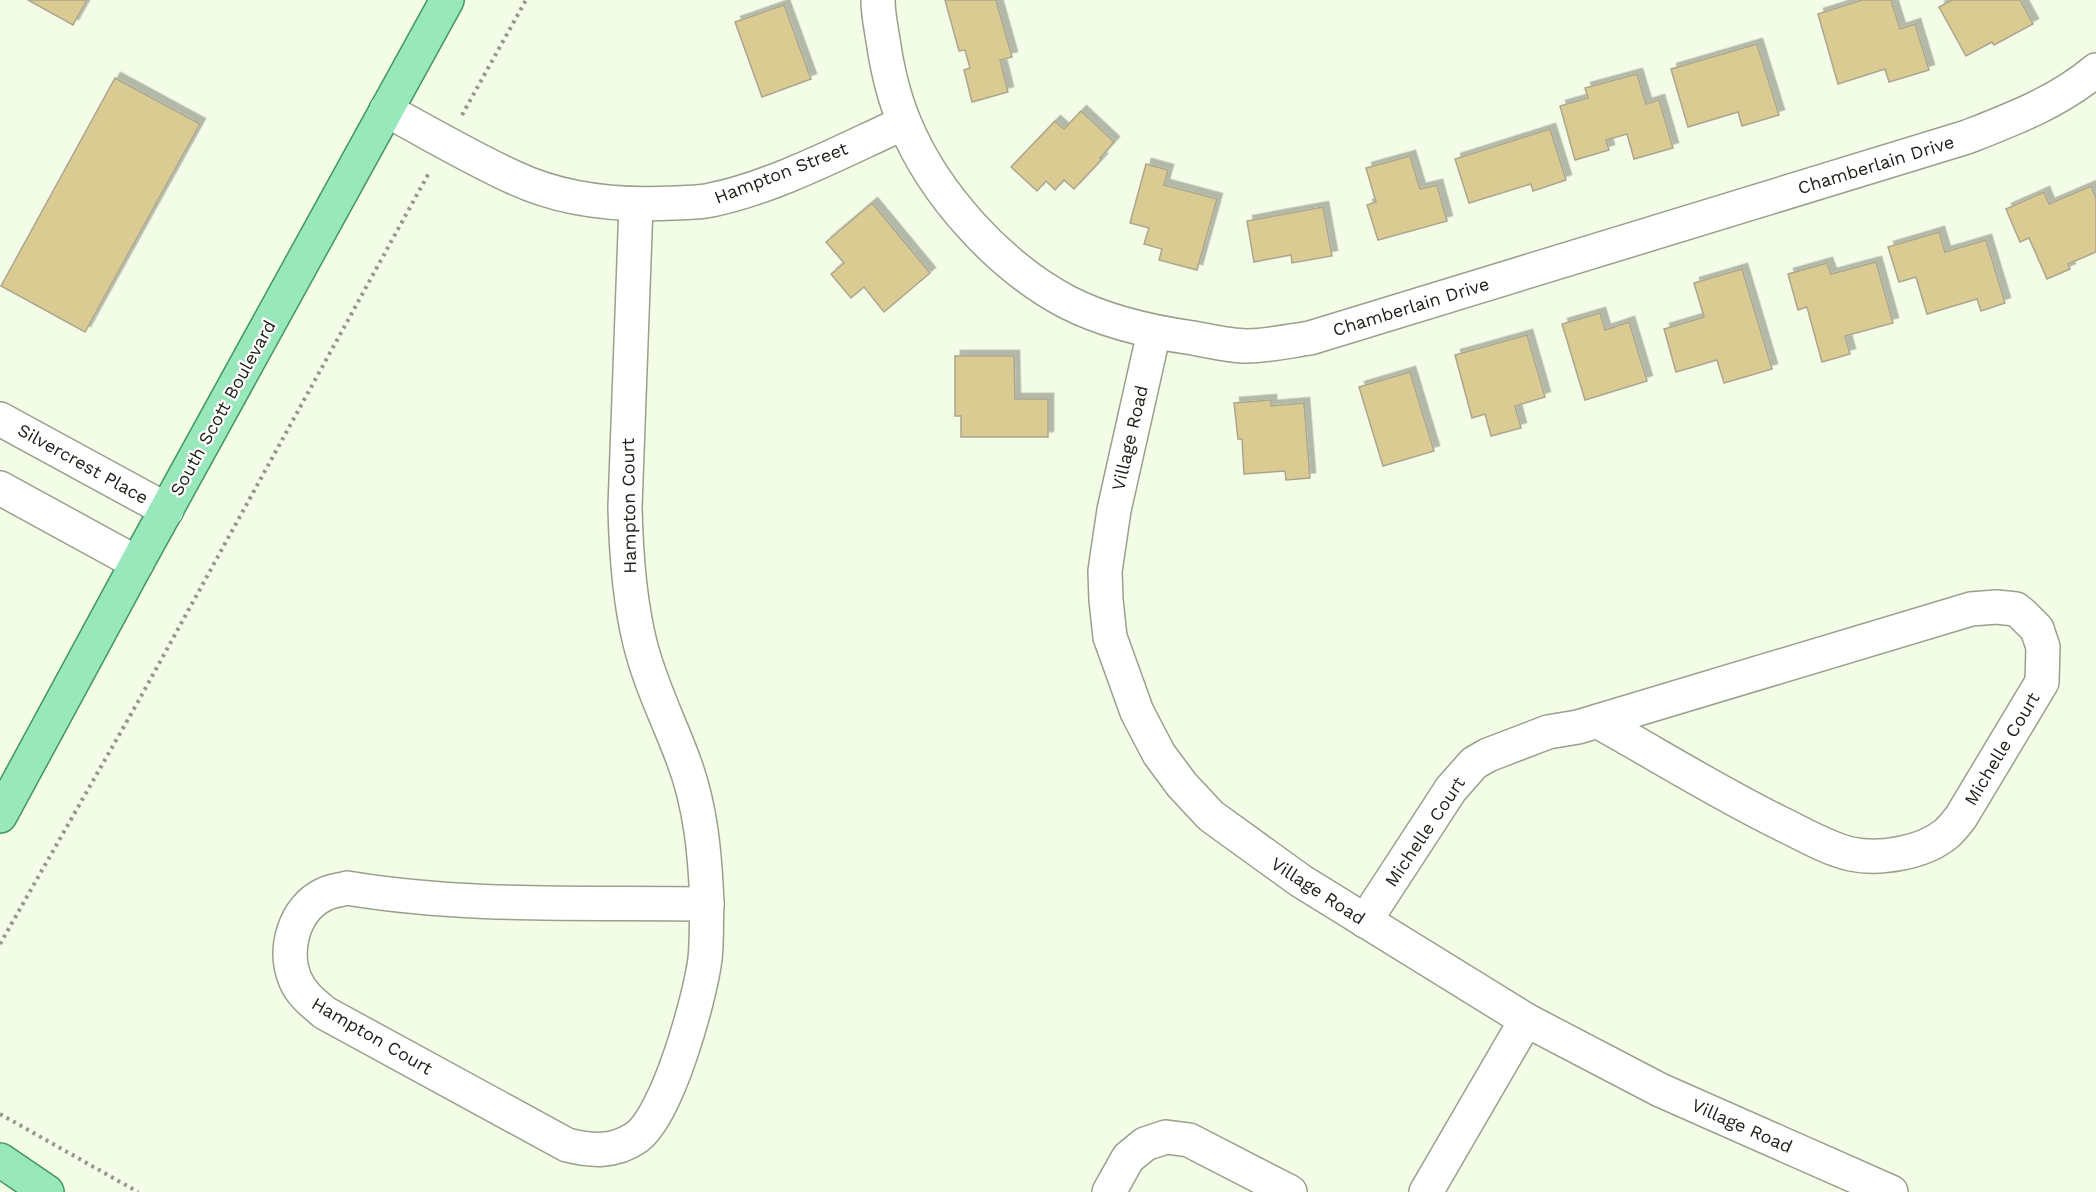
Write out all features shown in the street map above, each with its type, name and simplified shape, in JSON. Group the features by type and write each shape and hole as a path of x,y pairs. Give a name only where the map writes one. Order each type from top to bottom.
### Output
{"main road":[{"name":"South Scott Boulevard","path":"0,816 136,563 447,0"},
{"path":"0,1160 47,1192"}],"street":[{"name":"Chamberlain Drive","path":"878,0 886,62 904,123 921,158 945,193 968,222 996,251 1067,302 1107,319 1154,332 1246,346 1310,338 1967,137 2024,115 2077,86 2096,70"},
{"name":"Hampton Street","path":"386,110 516,178 552,191 636,205 708,201 735,194 799,170 904,123"},
{"name":"Hampton Court","path":"636,205 625,507 626,551 640,644 654,690 684,761 696,803 704,847 707,904 705,960 687,1034 655,1117 638,1137 615,1148 590,1151 567,1145 326,1013 306,997 295,979 289,955 293,931 305,909 324,894 347,888 390,896 442,901 707,904"},
{"name":"Village Road","path":"1154,332 1114,510 1105,572 1110,637 1123,678 1137,712 1159,754 1182,785 1211,816 1301,881 1526,1020 1660,1090 1891,1192"},
{"name":"Silvercrest Place","path":"0,419 167,510"},
{"path":"0,488 136,563"},
{"name":"Michelle Court","path":"1365,921 1451,789 1474,763 1488,755 1548,732 1597,721 1971,609 1995,607 2016,609 2037,629 2043,647 2042,682 1961,817 1946,834 1928,844 1905,852 1877,856 1850,854 1808,837 1762,814 1597,721"},
{"path":"1426,1192 1526,1020"},
{"path":"1109,1192 1128,1158 1145,1144 1166,1137 1189,1140 1290,1192"}],"path":[{"path":"0,944 139,700 526,0"},
{"path":"1,1116 138,1192"}],"building":[{"path":"28,0 87,0 73,25"},
{"path":"945,0 996,0 1012,57 1000,60 1008,92 972,102 964,70 970,68 965,50 959,51"},
{"path":"1862,0 1891,0 1900,29 1915,24 1929,70 1889,82 1885,69 1838,84 1818,14"},
{"path":"1952,0 2020,0 2033,24 1994,45 1992,42 1966,56 1939,7"},
{"path":"784,5 811,79 762,97 735,22"},
{"path":"1757,44 1779,115 1742,126 1738,112 1688,127 1671,69"},
{"path":"1637,74 1646,104 1659,100 1673,148 1634,159 1627,134 1606,140 1609,150 1575,160 1560,106 1588,98 1585,88"},
{"path":"115,78 200,124 85,332 1,286"},
{"path":"1081,111 1114,142 1100,158 1102,159 1074,189 1064,180 1055,190 1046,181 1037,191 1011,167 1055,121 1064,129"},
{"path":"1550,129 1566,180 1533,191 1531,184 1469,203 1455,159"},
{"path":"1410,156 1420,189 1437,185 1447,221 1378,240 1367,205 1376,202 1366,168"},
{"path":"1146,164 1168,170 1164,185 1217,199 1197,270 1159,260 1162,249 1144,244 1149,228 1130,223"},
{"path":"2091,186 2096,198 2096,252 2068,264 2070,269 2047,279 2029,238 2020,242 2006,209 2044,192 2049,204"},
{"path":"872,203 930,273 884,312 864,287 851,298 831,274 844,263 826,242"},
{"path":"1323,207 1332,256 1292,263 1291,255 1254,262 1247,221"},
{"path":"1939,232 1945,252 1986,240 2005,303 1981,311 1977,299 1927,314 1916,277 1899,282 1888,247"},
{"path":"1876,262 1893,323 1845,336 1850,354 1822,362 1807,307 1798,310 1788,274 1827,263 1831,274"},
{"path":"1742,269 1772,369 1724,383 1717,360 1676,372 1664,329 1704,317 1694,283"},
{"path":"1600,313 1605,330 1629,322 1647,381 1585,400 1562,324"},
{"path":"1527,335 1545,397 1515,406 1521,428 1491,436 1485,414 1472,418 1455,355"},
{"path":"955,356 1014,356 1015,399 1048,399 1048,437 961,437 961,416 955,416"},
{"path":"1410,372 1434,451 1383,466 1359,387"},
{"path":"1271,400 1271,406 1304,403 1310,478 1286,480 1285,471 1244,474 1242,439 1238,439 1234,403"}]}
